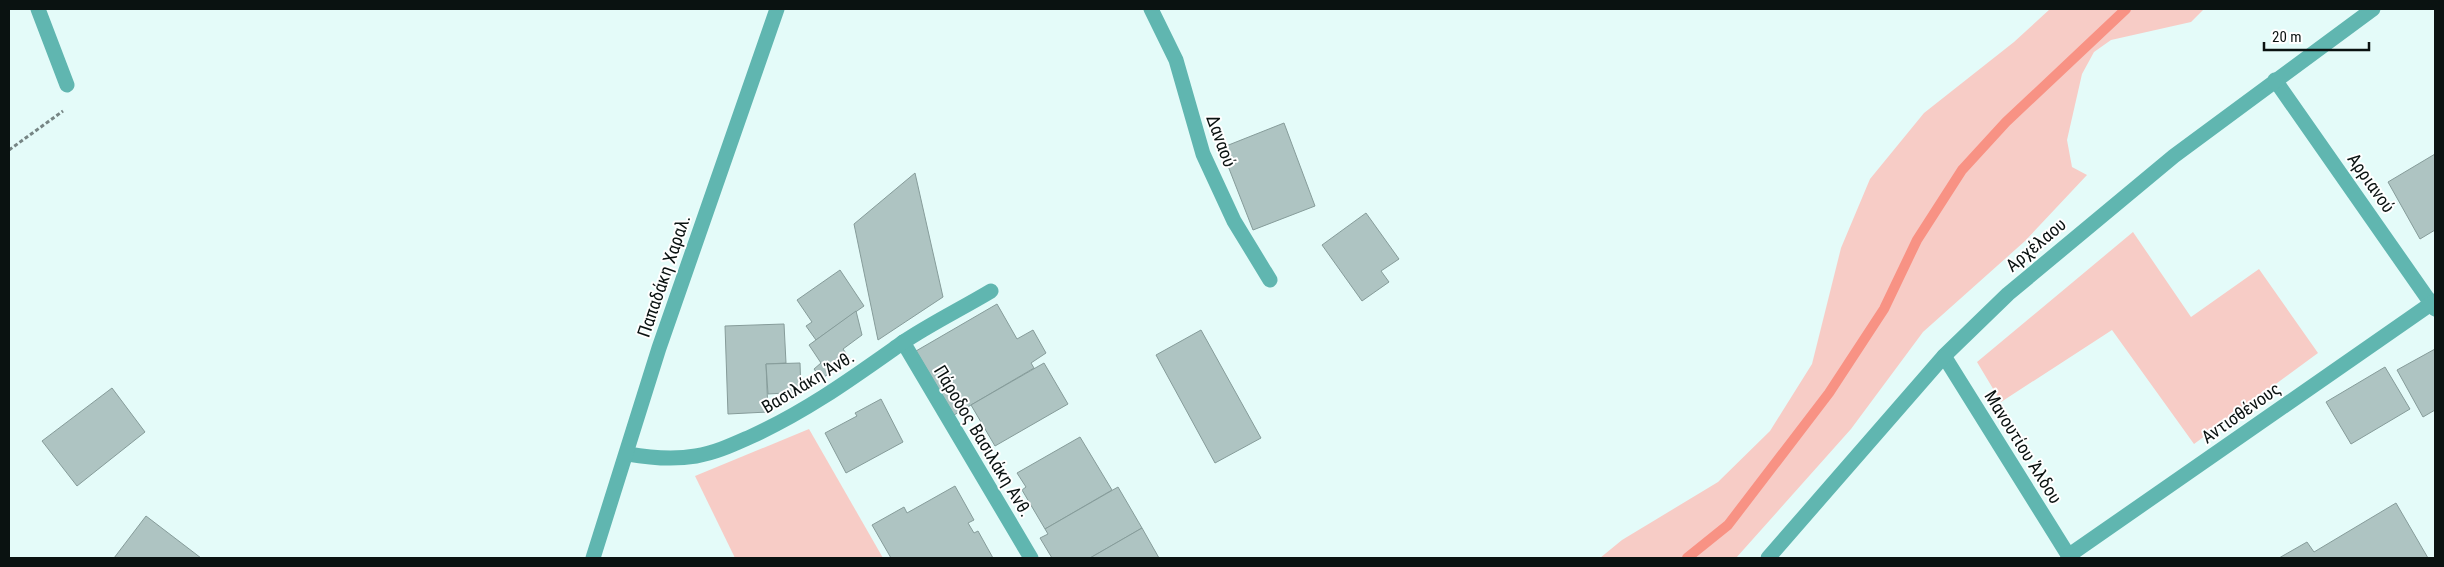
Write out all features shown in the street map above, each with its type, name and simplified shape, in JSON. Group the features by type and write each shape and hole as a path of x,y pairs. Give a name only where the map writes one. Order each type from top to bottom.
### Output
{"street":[{"path":"38,9 67,85"},
{"name":"Παπαδάκη Χαραλ.","path":"593,558 628,454 659,348 777,9"},
{"name":"Δαναού","path":"1151,9 1176,60 1203,154 1234,221 1270,280"},
{"name":"Αρχέλαου","path":"1768,558 1944,356 1987,313 2049,258 2167,163 2275,80 2373,9"},
{"name":"Αρριανού","path":"2275,80 2434,304"},
{"name":"Βασιλάκη Άνθ.","path":"628,454 681,458 698,456 728,447 817,402 861,374 903,342 990,292"},
{"name":"Αντισθένους","path":"2069,557 2434,304"},
{"name":"Πάροδος Βασιλάκη Ανθ.","path":"903,342 1031,558"},
{"name":"Μανουτίου Άλδου","path":"1944,356 2069,557"}],"path":[{"path":"9,150 68,106 67,85"}],"shaded area":[{"path":"2050,9 2204,9 2191,22 2111,40 2094,52 2082,74 2067,140 2072,167 2087,175 2025,241 1923,332 1851,429 1736,558 1600,558 1622,540 1718,482 1770,431 1812,364 1841,248 1870,179 1924,113 2014,42"},
{"path":"2133,232 2191,317 2259,269 2318,353 2194,444 2112,330 2001,402 1977,362"},
{"path":"809,429 883,558 735,558 695,476"}],"building":[{"path":"1284,123 1315,206 1253,230 1221,148"},
{"path":"2435,154 2435,230 2420,239 2388,182"},
{"path":"915,173 943,297 878,340 854,224"},
{"path":"1366,213 1399,259 1381,271 1389,282 1362,301 1322,245"},
{"path":"840,270 864,306 816,340 806,326 812,322 797,300"},
{"path":"997,304 1017,339 1033,330 1046,353 1031,363 1034,368 954,415 916,351"},
{"path":"856,311 862,335 843,349 850,359 821,379 814,369 821,363 809,345"},
{"path":"784,324 786,363 766,364 768,412 728,414 725,326"},
{"path":"1201,330 1261,438 1215,463 1156,355"},
{"path":"2435,349 2435,410 2423,417 2397,370"},
{"path":"800,363 801,392 768,394 766,364"},
{"path":"1044,363 1068,404 995,446 971,405"},
{"path":"2385,367 2410,409 2351,444 2326,402"},
{"path":"112,388 145,432 77,486 42,441"},
{"path":"881,399 903,442 846,473 825,433 857,416 855,413"},
{"path":"1080,437 1112,490 1045,529 1022,490 1026,487 1017,473"},
{"path":"955,486 974,520 968,523 974,533 978,531 993,558 891,558 872,525 904,507 907,513"},
{"path":"1118,487 1142,528 1090,558 1052,558 1040,538 1048,534 1045,529"},
{"path":"2396,503 2428,558 2279,558 2307,542 2314,552"},
{"path":"146,516 201,558 114,558"},
{"path":"1142,528 1159,558 1090,558"}],"waterway":[{"path":"1687,558 1728,525 1829,393 1884,309 1917,240 1962,170 2006,122 2126,9"}]}
